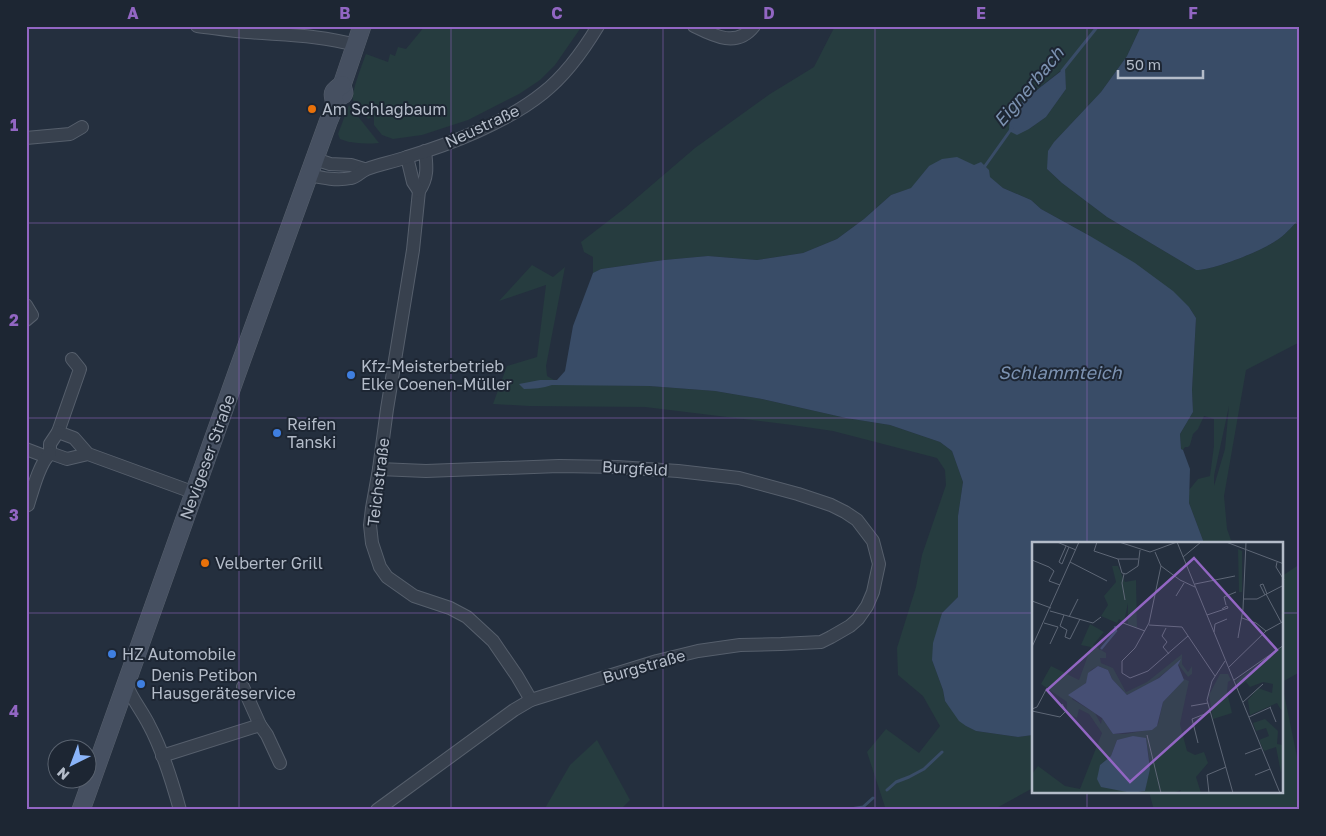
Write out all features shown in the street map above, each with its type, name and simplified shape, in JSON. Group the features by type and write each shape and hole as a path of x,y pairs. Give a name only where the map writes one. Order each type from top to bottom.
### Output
{"main road":[{"name":"Nevigeser Straße","path":"81,810 334,104 342,99 344,94 342,85 362,26"}],"street":[{"path":"197,26 299,36 355,45"},
{"name":"Neustraße","path":"312,167 330,164 351,165 364,169 425,151 466,136 510,116 545,92 571,66 598,26"},
{"path":"694,26 722,38 738,38 754,26"},
{"path":"26,138 70,134 82,127"},
{"name":"Teichstraße","path":"425,151 427,169 425,183 419,191 413,250 374,494 370,526 372,544 380,567 387,577 414,596 450,608 467,617 493,641 517,676 530,700"},
{"name":"Teichstraße","path":"407,157 414,182 419,191"},
{"path":"26,504 28,504 48,455 50,444 58,432 80,369 72,358"},
{"path":"58,432 74,438 88,454 195,493"},
{"path":"26,449 67,459 88,454"},
{"name":"Burgfeld","path":"379,469 426,471 559,466 616,467 678,470 739,478 832,505 857,520 873,541"},
{"name":"Burgstraße","path":"377,810 530,700 657,661 698,651 740,644 821,642 831,637 850,626 858,619 867,606 873,592 879,564 873,541"},
{"path":"126,684 149,724 173,784 180,810"},
{"path":"243,687 280,763"},
{"path":"162,756 260,725"}],"green space":[{"path":"425,26 582,26 555,65 540,80 519,94 468,120 422,135 393,139 382,135 374,125 374,116 368,119 355,105 353,96 355,84 366,54 388,62 390,54 395,56 398,47 406,49"},
{"path":"835,26 1141,26 1127,56 1101,92 1054,142 1047,169 1062,183 1107,217 1196,270 1215,267 1263,248 1283,236 1300,219 1300,342 1246,370 1224,496 1227,529 1232,542 1204,542 1189,503 1189,490 1198,479 1210,476 1214,446 1214,419 1204,416 1198,429 1193,434 1190,445 1183,450 1181,449 1180,434 1193,412 1192,390 1196,318 1189,307 1090,236 1041,209 1031,200 1003,188 989,177 989,170 981,163 974,166 929,166 912,188 891,195 864,219 837,239 803,253 757,260 708,256 664,260 601,269 593,273 593,257 584,252 581,242 625,208 695,148 770,94 814,67","holes":["1064,68 1066,89 1046,117 1029,129 1010,111","1229,406 1225,449 1214,486 1214,476"]},
{"path":"349,105 379,143 350,142 340,139 338,134"},
{"path":"532,265 553,277 565,267 546,366 547,376 561,384 649,386 715,391 762,399 846,418 890,425 940,442 952,451 963,482 958,516 958,597 942,613 932,660 945,701 966,726 976,731 1018,737 1032,735 1032,789 993,810 886,810 867,752 886,729 919,753 940,726 923,696 898,675 897,648 916,587 922,555 946,485 945,470 937,458 833,431 645,407 493,404 507,366 537,357 546,285 499,301"},
{"path":"1300,564 1300,650 1298,651 1300,654 1300,672 1284,681 1284,575"},
{"path":"1284,694 1300,771 1300,810 1154,810 1150,794 1284,794"},
{"path":"597,740 630,800 620,810 544,810 570,765"}],"water":[{"path":"1141,26 1300,26 1300,219 1273,243 1227,263 1196,270 1107,217 1062,183 1047,169 1048,151 1054,142 1101,92 1127,56"},
{"path":"1065,68 1066,89 1046,117 1017,135 1009,131 1010,111"},
{"name":"Schlammteich","path":"957,157 974,165 981,162 989,170 990,177 1003,188 1031,200 1041,209 1135,263 1173,291 1189,307 1196,318 1192,390 1193,412 1180,434 1181,449 1190,469 1189,503 1204,542 1032,542 1032,735 1018,737 976,731 959,721 945,701 932,660 933,643 942,613 958,597 958,516 963,482 952,451 940,442 890,425 846,418 762,399 715,391 649,386 552,385 524,389 519,384 540,380 557,380 565,371 573,326 593,273 601,269 664,260 708,256 757,260 803,253 837,239 864,219 891,195 911,188 929,166 942,159"}],"waterway":[{"name":"Eignerbach","path":"1062,71 1098,26"},
{"name":"Eignerbach","path":"985,166 1012,128"},
{"path":"887,790 896,782 924,769 942,752"},
{"path":"844,810 863,807 873,798"}],"place":[{"name":"Am Schlagbaum","path":"312,109"},
{"name":"Kfz-Meisterbetrieb Elke Coenen-Müller","path":"351,375"},
{"name":"Reifen Tanski","path":"277,433"},
{"name":"Velberter Grill","path":"205,563"},
{"name":"HZ Automobile","path":"112,654"},
{"name":"Denis Petibon Hausgeräteservice","path":"141,684"}]}
